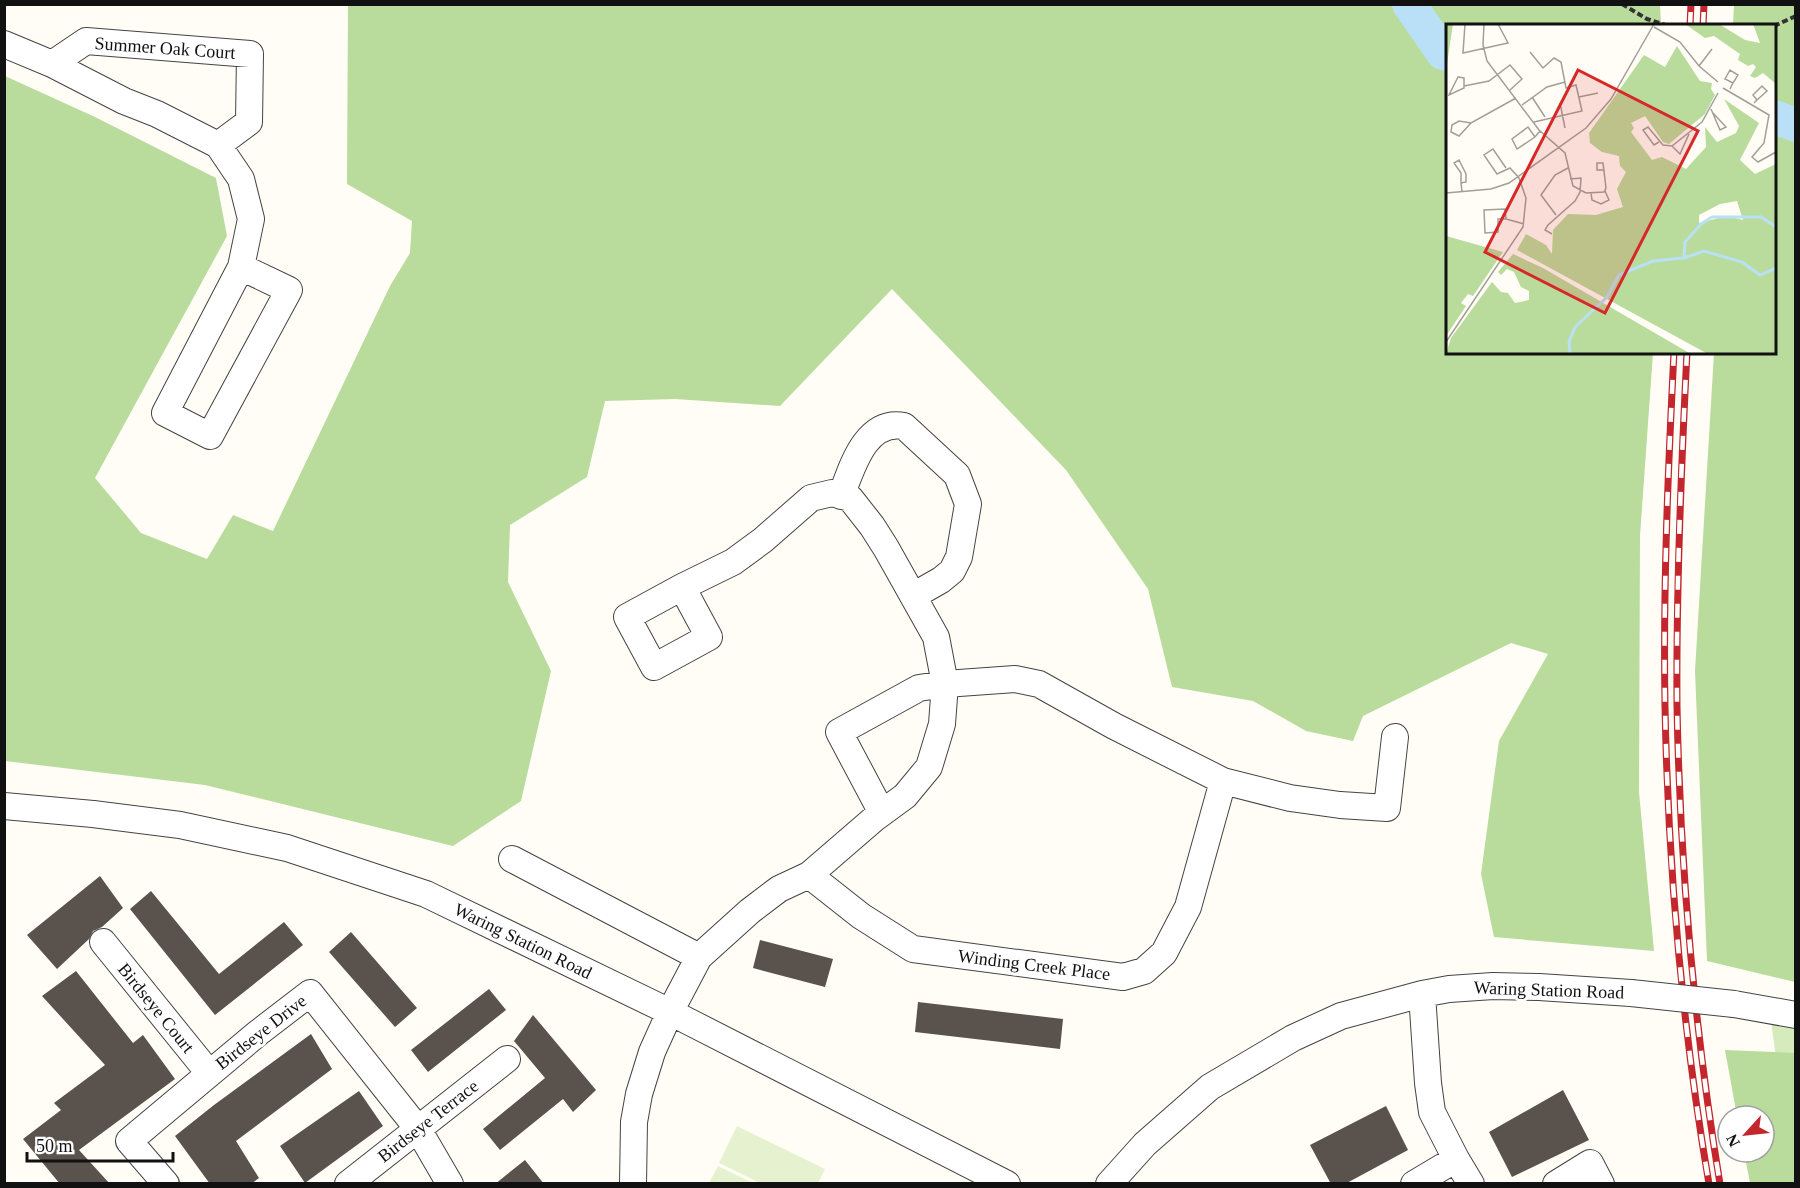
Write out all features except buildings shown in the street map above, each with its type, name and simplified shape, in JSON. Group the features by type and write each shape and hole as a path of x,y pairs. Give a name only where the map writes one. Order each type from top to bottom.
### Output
{"street":[{"name":"Summer Oak Court","path":"52,64 86,41 250,54 249,122 218,145"},
{"path":"4,44 52,64 218,145 241,179 251,219 241,267 165,413 210,436 289,291 241,267"},
{"path":"841,496 864,443 879,429 893,424 904,426 957,475 968,504 959,557 952,571 913,596"},
{"path":"633,1184 634,1131 639,1094 652,1052 699,957 750,911 779,889 809,875 905,796 929,767 942,724 945,684 936,637 872,526 850,498 832,493 811,498 763,540 733,562 682,587"},
{"path":"882,813 839,732 920,688 945,684 1015,679 1039,684 1114,726 1223,781 1290,798 1340,805 1387,808 1395,737"},
{"name":"Winding Creek Place","path":"809,875 861,916 913,949 1123,976 1144,970 1164,954 1174,935 1188,907 1223,781"},
{"name":"Waring Station Road","path":"4,806 180,825 287,848 426,894 670,1012 1007,1184"},
{"path":"512,859 699,957"},
{"name":"Birdseye Court","path":"103,942 209,1073"},
{"name":"Waring Station Road","path":"1109,1184 1145,1144 1210,1087 1293,1038 1341,1016 1422,994 1449,989 1493,986 1539,987 1631,993 1734,1004 1796,1015"},
{"name":"Birdseye Drive","path":"166,1184 129,1141 209,1073 310,993 418,1129 450,1184"},
{"path":"1422,994 1432,1112 1471,1184"},
{"name":"Birdseye Terrace","path":"348,1184 507,1059"},
{"path":"1414,1184 1456,1159"},
{"path":"1556,1184 1590,1164 1601,1184"}],"path":[{"path":"1622,4 1647,19 1663,24"},
{"path":"1776,25 1796,16"}],"green space":[{"path":"348,5 1660,5 1661,24 1446,24 1446,354 1653,354 1640,536 1639,792 1654,951 1494,937 1481,874 1499,741 1548,654 1511,643 1363,716 1353,741 1306,731 1253,701 1172,687 1148,589 1066,470 892,289 780,406 675,399 605,401 587,477 510,525 508,582 551,671 521,801 453,846 205,785 5,761 5,76 95,117 216,178 227,236 95,478 141,533 207,559 233,515 273,531 390,286 410,253 412,221 347,184"},
{"path":"1734,5 1795,5 1795,982 1707,961 1695,671 1714,354 1776,354 1776,24 1733,24"},
{"path":"1768,1001 1795,1005 1795,1183 1794,1183"},
{"path":"1725,1050 1795,1053 1795,1183 1750,1183 1746,1164 1776,1164 1776,1104 1735,1104"},
{"path":"737,1126 825,1169 818,1183 760,1183 719,1163"},
{"path":"718,1166 753,1183 709,1183"}],"waterway":[{"path":"1409,4 1443,53 1446,54"},
{"path":"1776,118 1796,125"}],"railway":[{"path":"1690,24 1691,4"},
{"path":"1703,24 1704,4"},
{"path":"1674,354 1665,573 1669,826 1684,1006 1709,1184"},
{"path":"1687,354 1678,573 1677,706 1681,826 1696,1006 1720,1184"}]}
